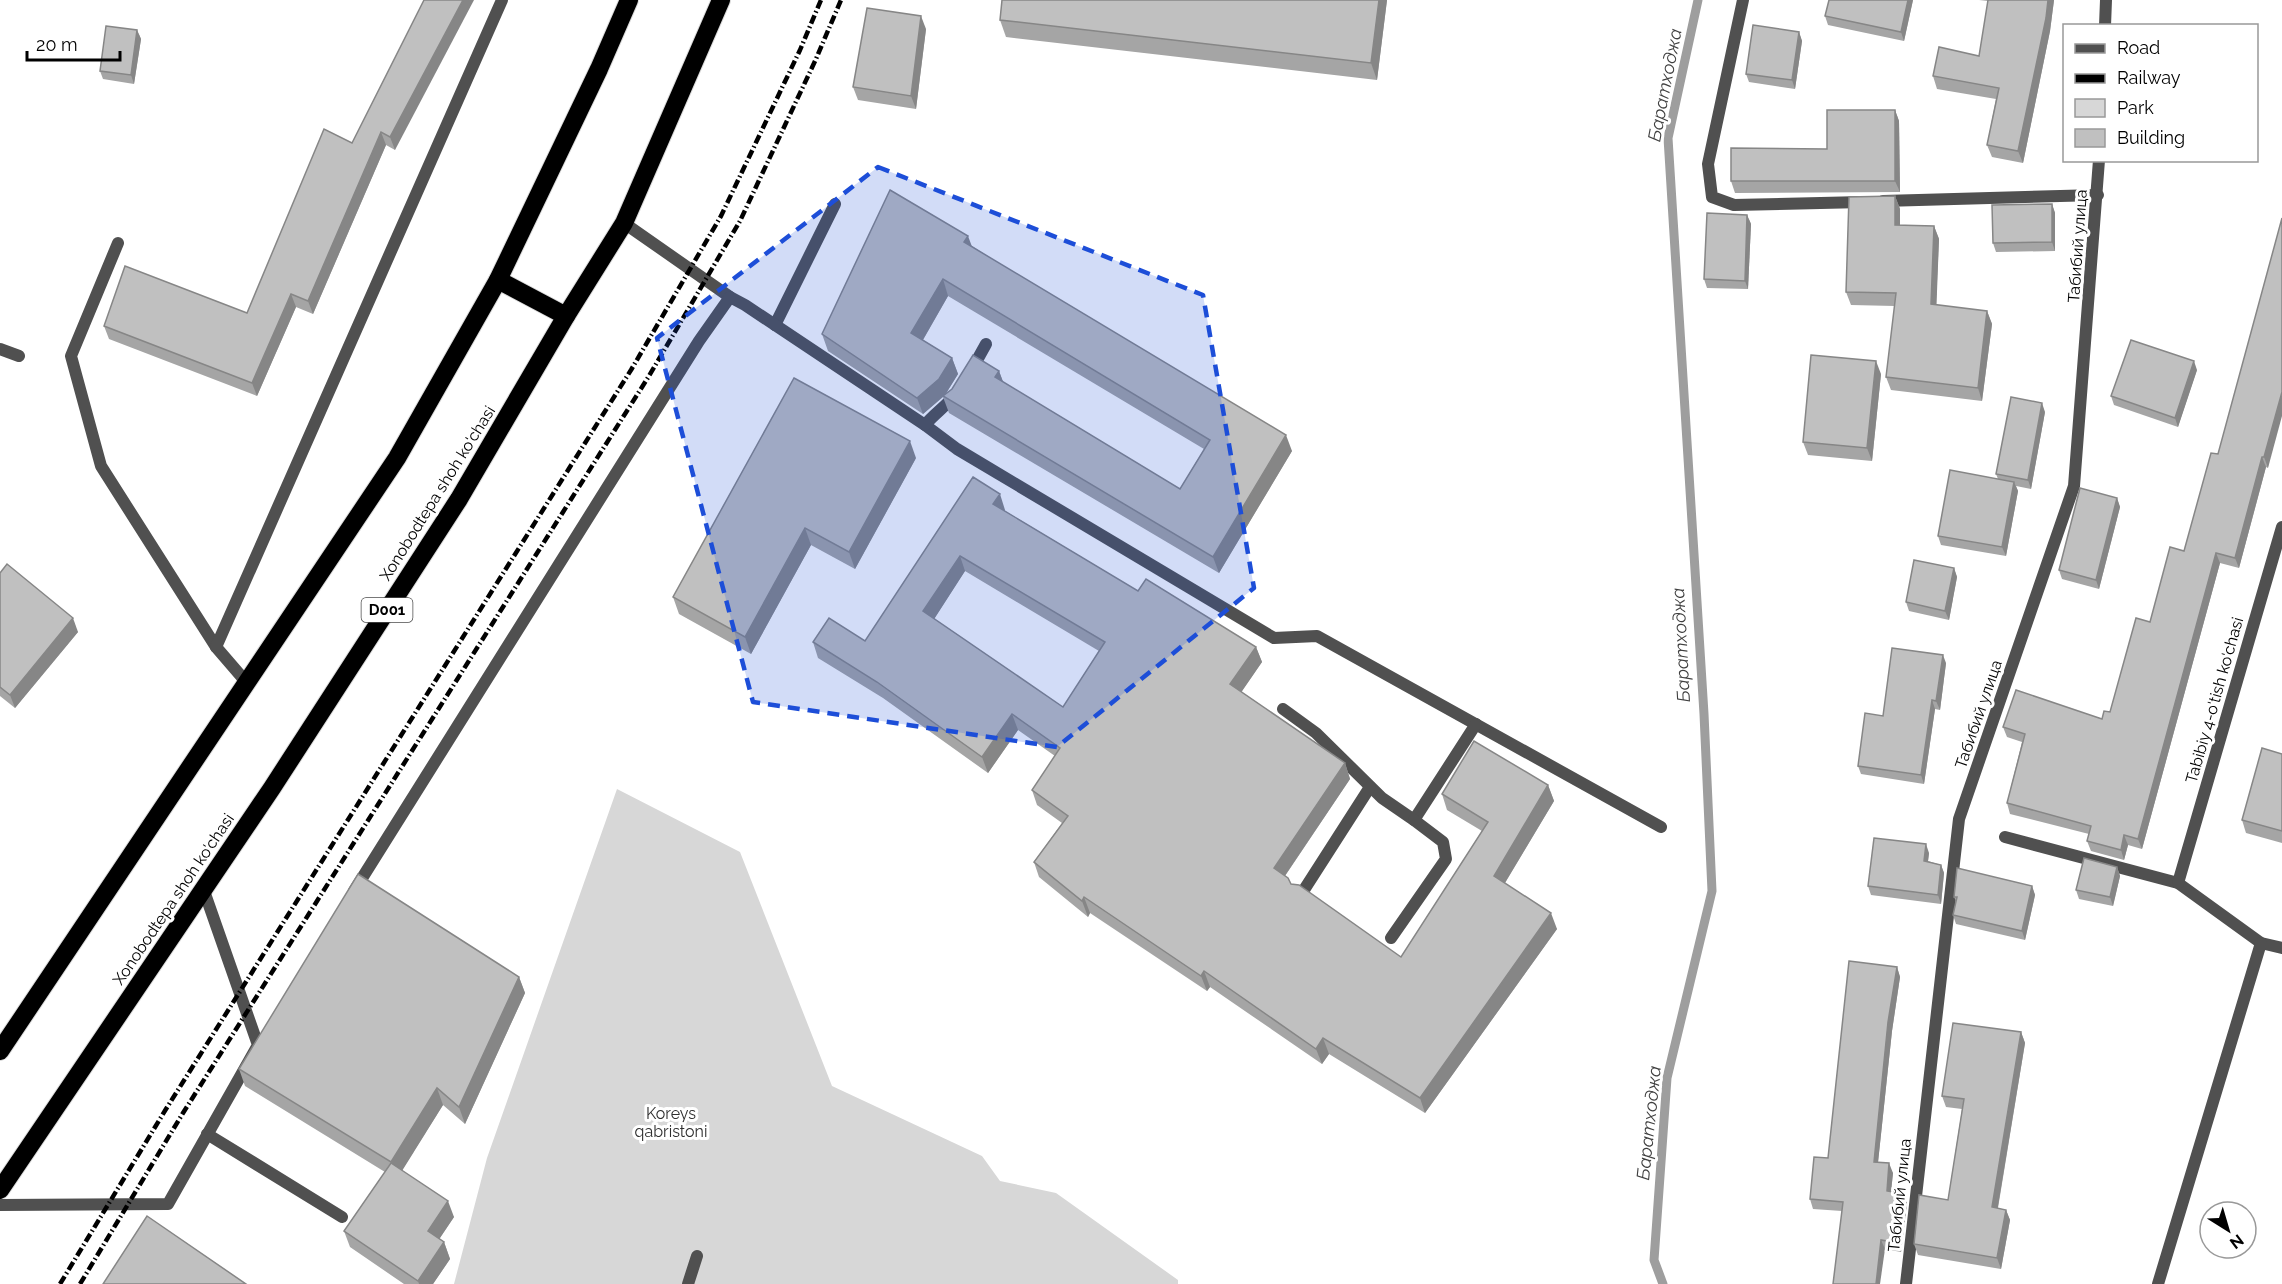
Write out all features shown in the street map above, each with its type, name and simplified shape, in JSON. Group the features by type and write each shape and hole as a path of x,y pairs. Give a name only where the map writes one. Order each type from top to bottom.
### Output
{"highway":[{"path":"2,1044 248,683 397,458 498,280 599,69 628,0"},
{"name":"Xonobodtepa shoh ko'chasi","path":"0,1190 272,788 459,499 566,316 624,223 721,0"},
{"path":"498,280 566,316"}],"street":[{"path":"216,647 502,0"},
{"path":"1743,0 1708,164 1712,197 1734,205 2097,195"},
{"path":"2105,24 2106,0"},
{"name":"Табибий улица","path":"1906,1284 1959,819 2074,486 2099,162"},
{"path":"775,325 834,204"},
{"path":"624,223 730,297 925,425 957,449 1274,638 1317,636 1662,827"},
{"path":"118,243 71,356 101,466 216,647 248,683"},
{"path":"346,904 699,341 730,297"},
{"path":"925,425 935,413 951,401 986,344"},
{"path":"0,349 18,356"},
{"name":"Tabibiy 4-o'tish ko'chasi","path":"2178,883 2282,527"},
{"path":"1282,709 1316,733 1370,787 1443,842 1446,859 1391,938"},
{"path":"1414,820 1476,724"},
{"path":"1302,892 1370,787"},
{"path":"2004,837 2178,883 2261,943 2282,948"},
{"path":"0,1205 168,1204 261,1040 203,888"},
{"path":"2158,1284 2261,943"},
{"path":"207,1134 342,1217"},
{"path":"688,1284 697,1256"}],"highlighted area":[{"path":"878,167 1203,295 1254,588 1057,747 753,702 657,338"}],"green space":[{"name":"Koreys qabristoni","path":"617,789 740,852 832,1086 982,1156 1000,1181 1056,1193 1178,1280 1178,1284 454,1284 487,1158"}],"building":[{"path":"424,0 463,0 390,137 381,132 308,301 291,294 252,383 104,326 125,266 247,313 324,129 352,143"},
{"path":"1002,0 1379,0 1371,63 1000,20"},
{"path":"1829,0 1908,0 1901,32 1825,16"},
{"path":"1988,0 2048,0 2018,151 1987,145 1999,88 1933,76 1939,47 1979,56"},
{"path":"867,8 921,16 911,96 853,87"},
{"path":"1753,25 1799,32 1792,80 1746,74"},
{"path":"106,26 137,30 131,75 100,71"},
{"path":"1827,110 1895,110 1895,181 1731,181 1731,148 1827,149"},
{"path":"890,190 968,236 964,242 1286,435 1213,557 943,396 952,389 973,355 999,371 995,377 1180,489 1210,440 943,279 911,333 952,358 939,379 917,398 822,334"},
{"path":"1895,196 1895,225 1934,226 1931,304 1987,311 1978,388 1886,377 1896,293 1846,292 1849,197"},
{"path":"2052,204 2052,242 1993,243 1992,205"},
{"path":"1707,213 1747,215 1745,281 1704,279"},
{"path":"2282,218 2282,392 2235,558 2216,553 2138,839 2124,835 2121,850 2087,841 2091,826 2007,803 2025,734 2003,727 2016,690 2102,719 2104,711 2110,712 2136,618 2150,622 2170,547 2184,551 2211,453 2218,454"},
{"path":"2131,340 2194,361 2175,418 2111,396"},
{"path":"1811,355 1876,361 1867,448 1803,442"},
{"path":"794,378 910,441 849,552 805,528 745,637 673,597"},
{"path":"2011,397 2042,403 2028,480 1996,474"},
{"path":"1950,470 2014,482 2002,547 1938,536"},
{"path":"973,477 1000,494 993,504 1138,591 1146,579 1256,647 1230,684 1345,763 1274,868 1288,878 1291,884 1299,885 1401,957 1488,822 1442,794 1474,741 1548,785 1494,876 1551,913 1420,1098 1323,1038 1316,1049 1204,971 1201,976 1084,897 1082,901 1034,862 1068,816 1032,790 1060,748 1012,714 982,757 877,682 813,642 829,618 865,641","holes":["960,556 1105,642 1063,707 923,611"]},
{"path":"2080,488 2117,498 2096,580 2059,570"},
{"path":"1914,560 1954,568 1945,611 1906,602"},
{"path":"7,564 73,618 10,695 0,687 0,573"},
{"path":"1892,648 1943,655 1936,701 1932,700 1921,775 1858,766 1865,713 1883,716"},
{"path":"2262,748 2282,754 2282,831 2242,820"},
{"path":"1874,838 1926,844 1924,861 1941,865 1938,895 1868,886"},
{"path":"2084,858 2117,867 2110,897 2076,890"},
{"path":"1957,868 2032,886 2022,931 1953,915 1957,897 1954,897"},
{"path":"358,874 519,977 459,1107 437,1088 391,1162 239,1069"},
{"path":"1849,961 1897,967 1888,1022 1874,1162 1889,1163 1887,1191 1903,1194 1898,1243 1881,1240 1876,1284 1833,1284 1843,1202 1810,1199 1814,1157 1828,1158"},
{"path":"1953,1023 2021,1032 1992,1207 2006,1210 1997,1258 1914,1244 1919,1195 1948,1200 1964,1099 1942,1096"},
{"path":"391,1163 448,1201 428,1231 444,1242 418,1281 344,1231"},
{"path":"147,1216 246,1284 103,1284"}],"waterway":[{"name":"Баратходжа","path":"1663,1284 1654,1260 1667,1078 1712,891 1704,714 1668,138 1698,0"}],"railway":[{"path":"60,1284 166,1109 631,370 721,216 800,50 821,0"},
{"path":"80,1284 183,1113 649,376 740,221 841,0"}]}
